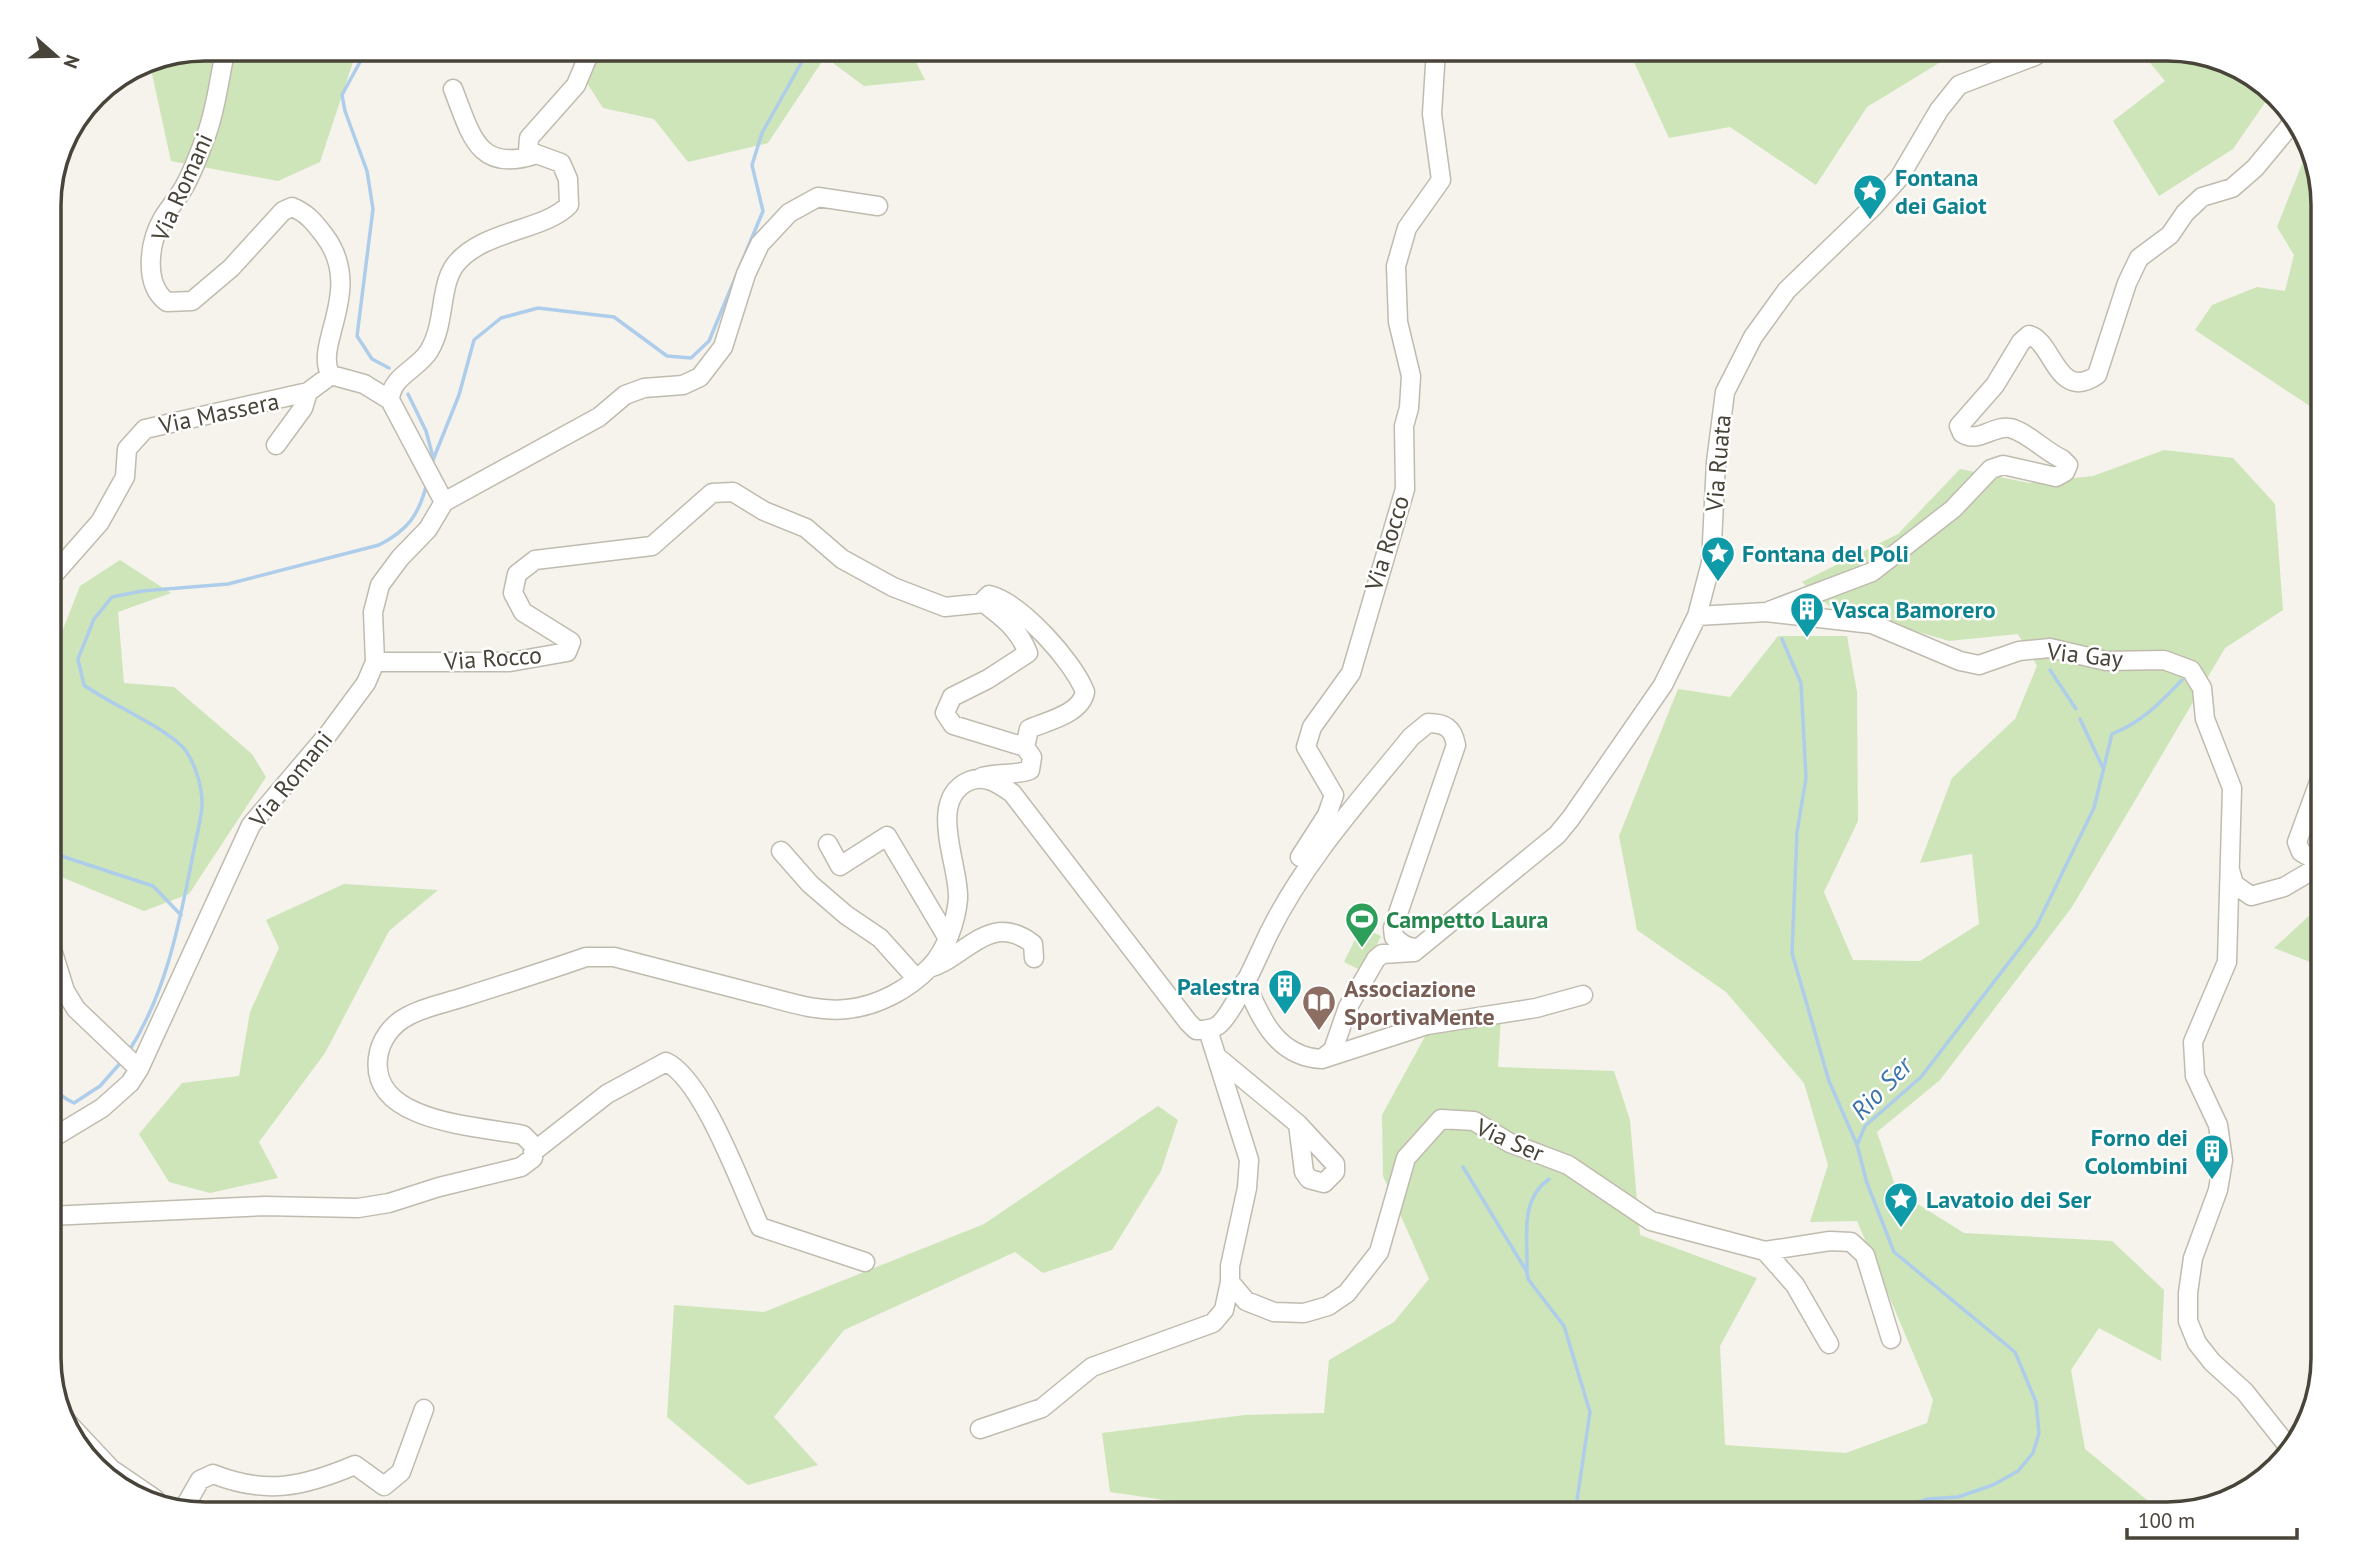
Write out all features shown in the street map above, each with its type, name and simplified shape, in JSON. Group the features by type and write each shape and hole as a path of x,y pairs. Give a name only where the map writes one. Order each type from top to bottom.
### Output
{"street":[{"name":"Via Romani","path":"224,61 213,114 197,160 185,187 162,219 156,238 151,262 153,287 167,302 192,301 232,268 282,211 292,207 306,212 335,250 341,266 337,311 327,350 327,370 331,375"},
{"path":"390,400 392,386 422,360 436,337 449,278 459,260 481,244 569,205 568,179 561,163 534,155 528,150 529,138 576,85 586,61"},
{"name":"Via Rocco","path":"1270,930 1274,902 1289,872 1327,816 1334,795 1306,747 1312,727 1351,673 1405,489 1404,426 1409,408 1411,376 1398,322 1396,267 1407,228 1441,180 1432,114 1435,61"},
{"name":"Via Ruata","path":"1417,948 1557,835 1664,685 1697,616 1711,563 1716,462 1725,392 1753,337 1787,290 1874,206 1899,178 1939,110 1959,85 2022,61"},
{"path":"453,89 472,137 488,154 504,162 534,155"},
{"path":"1766,612 1872,572 1953,509 1991,469 2003,465 2056,477 2065,472 2068,465 2062,459 2020,432 2006,427 1971,437 1962,433 1959,426 1995,385 2021,342 2029,335 2040,340 2055,367 2065,377 2077,380 2097,375 2127,283 2139,258 2170,235 2185,213 2202,197 2231,188 2255,168 2288,128"},
{"path":"375,662 373,612 380,585 400,558 428,529 444,502 600,417 625,395 644,388 683,385 700,377 723,348 746,274 760,244 797,207 818,197 878,205"},
{"path":"276,445 303,408 308,392 331,375 364,384 390,400 444,502"},
{"name":"Via Massera","path":"62,565 100,522 125,477 127,449 145,429 308,392"},
{"name":"Via Rocco","path":"375,662 510,662 567,652 571,642 523,612 513,593 517,574 535,561 652,547 712,493 733,492 764,511 806,528 842,559 893,587 945,607 982,602 989,595 1001,598 1046,636 1085,692 1084,700 1075,708 1029,729 1024,747"},
{"path":"62,1215 264,1206 358,1208 389,1203 439,1187 521,1167 533,1158 534,1146 523,1135 429,1118 401,1107 389,1096 377,1068 384,1038 408,1016 586,957 614,957 811,1008 847,1009 899,993 939,957 958,899 946,814 950,800 959,788 969,781 998,772 1019,774 1030,770 1032,757 1024,747 953,725 945,713 952,696 988,679 1028,653 1022,637 1007,620 982,602"},
{"name":"Via Gay","path":"1697,616 1766,612 1872,624 1960,661 1979,665 2019,652 2050,648 2106,661 2164,660 2191,670 2202,688 2204,719 2232,788 2227,962 2193,1042 2195,1076 2218,1125 2223,1160 2218,1190 2193,1258 2188,1293 2188,1321 2197,1343 2212,1362 2245,1392 2284,1441"},
{"name":"Via Romani","path":"62,1132 102,1108 130,1083 251,825 329,733 366,683 375,662"},
{"name":"Via Rocco","path":"1208,1030 1219,1026 1297,880 1411,737 1428,723 1437,723 1447,726 1454,733 1456,745 1393,928 1394,937 1399,942 1407,948 1417,948"},
{"path":"969,781 984,778 1000,784 1012,793 1188,1022 1196,1030 1208,1030 1249,1160 1247,1188 1230,1266 1230,1282 1224,1310 1213,1323 1092,1367 1042,1408 980,1429"},
{"path":"2311,804 2297,842 2301,852 2311,857"},
{"path":"828,844 840,866 887,836 947,937"},
{"path":"781,851 810,884 846,915 923,973"},
{"path":"2230,869 2234,884 2251,897 2284,887 2311,871"},
{"path":"923,973 945,964 982,935 996,934 1028,940 1033,944 1034,958"},
{"path":"1322,1059 1333,1050 1352,999 1376,959 1382,954 1406,954 1417,948"},
{"path":"62,981 76,1009 137,1067"},
{"path":"1245,981 1259,1015 1282,1045 1295,1054 1322,1059 1427,1025 1536,1008 1583,995"},
{"path":"1216,1056 1298,1124"},
{"path":"533,1152 607,1094 666,1062 678,1068 713,1123 760,1227 865,1262"},
{"name":"Via Ser","path":"1230,1282 1246,1301 1274,1312 1304,1313 1328,1306 1348,1293 1378,1252 1406,1158 1441,1119 1474,1121 1510,1143 1568,1165 1651,1221 1765,1251 1830,1241 1851,1242 1864,1255 1891,1339"},
{"path":"1765,1251 1795,1285 1829,1344"},
{"path":"188,1501 200,1480 213,1474 241,1485 276,1488 318,1481 355,1465 384,1486 401,1472 424,1409"}],"green space":[{"path":"353,61 320,162 278,181 171,161 152,72 186,62"},
{"path":"573,61 822,61 768,143 688,162 654,119 603,108"},
{"path":"830,61 916,61 925,80 864,86"},
{"path":"1634,61 1942,61 1867,107 1816,185 1730,127 1669,138"},
{"path":"2149,61 2195,64 2213,69 2247,86 2266,101 2233,149 2159,196 2113,121 2165,81"},
{"path":"2303,160 2310,186 2311,205 2311,407 2195,330 2212,305 2257,287 2285,291 2294,255 2277,227"},
{"path":"2164,450 2233,458 2275,504 2283,610 2225,648 2072,907 1940,1080 1877,1132 1897,1191 1964,1233 2112,1241 2164,1290 2161,1361 2099,1328 2071,1370 2085,1449 2149,1502 1178,1502 1110,1492 1102,1433 1245,1415 1324,1413 1329,1360 1394,1322 1429,1279 1383,1176 1382,1115 1428,1031 1501,1017 1498,1067 1614,1071 1630,1120 1640,1235 1757,1278 1720,1346 1725,1445 1846,1453 1927,1423 1933,1400 1857,1221 1810,1222 1828,1165 1804,1083 1726,992 1637,930 1619,836 1678,689 1730,697 1778,636 1847,636 1857,692 1858,821 1824,892 1853,960 1920,961 1979,924 1972,854 1920,863 1952,778 2015,719 2037,666 2018,634 1949,641 1828,605 1802,582 1898,534 1960,469 2029,483 2093,476"},
{"path":"120,560 171,593 118,612 124,683 174,687 252,754 266,777 189,894 144,911 62,877 62,632 80,586"},
{"path":"344,884 438,890 389,931 325,1053 259,1142 278,1178 210,1193 169,1182 139,1134 182,1083 239,1076 250,1012 279,948 266,920"},
{"path":"2311,914 2311,962 2274,948"},
{"name":"Campetto Laura","path":"1361,927 1381,936 1364,972 1344,962"},
{"path":"1158,1106 1178,1120 1161,1171 1112,1250 1043,1273 1015,1252 844,1330 774,1417 818,1465 748,1485 667,1417 674,1305 764,1312 984,1224"}],"waterway":[{"path":"360,61 342,95 345,111 367,171 373,209 357,336 372,359 389,368"},
{"path":"431,465 459,395 474,340 501,318 538,308 614,317 667,356 691,358 709,341 763,211 752,165 762,133 802,61"},
{"path":"408,394 426,431 433,457"},
{"path":"129,1051 152,1007 169,961 200,821 202,800 193,764 178,743 153,725 84,685 78,659 94,619 112,597 142,591 228,584 379,545 398,533 411,520 427,483"},
{"path":"1782,639 1801,683 1806,778 1797,832 1792,953 1829,1081 1857,1145"},
{"path":"2050,670 2076,709"},
{"name":"Rio Ser","path":"1918,1502 1958,1497 1993,1485 2018,1471 2033,1453 2039,1433 2036,1402 2015,1352 1894,1252 1867,1183 1857,1145 1865,1126 1921,1077 2036,927 2094,808 2112,734 2142,718 2182,680"},
{"path":"2080,719 2103,768"},
{"path":"62,856 153,886 181,915"},
{"path":"62,1095 74,1103 100,1086 123,1060"},
{"name":"Rio Ser","path":"1463,1167 1527,1272 1528,1279 1564,1326 1590,1412 1577,1502"},
{"name":"Rio Ser","path":"1527,1270 1526,1232 1529,1208 1539,1188 1549,1179"}],"place":[{"name":"Fontana dei Gaiot","path":"1870,221"},
{"name":"Fontana del Poli","path":"1718,583"},
{"name":"Vasca Bamorero","path":"1807,639"},
{"name":"Campetto Laura","path":"1362,949"},
{"name":"Palestra","path":"1285,1016"},
{"name":"Associazione SportivaMente","path":"1319,1032"},
{"name":"Forno dei Colombini","path":"2212,1181"},
{"name":"Lavatoio dei Ser","path":"1901,1229"}]}
